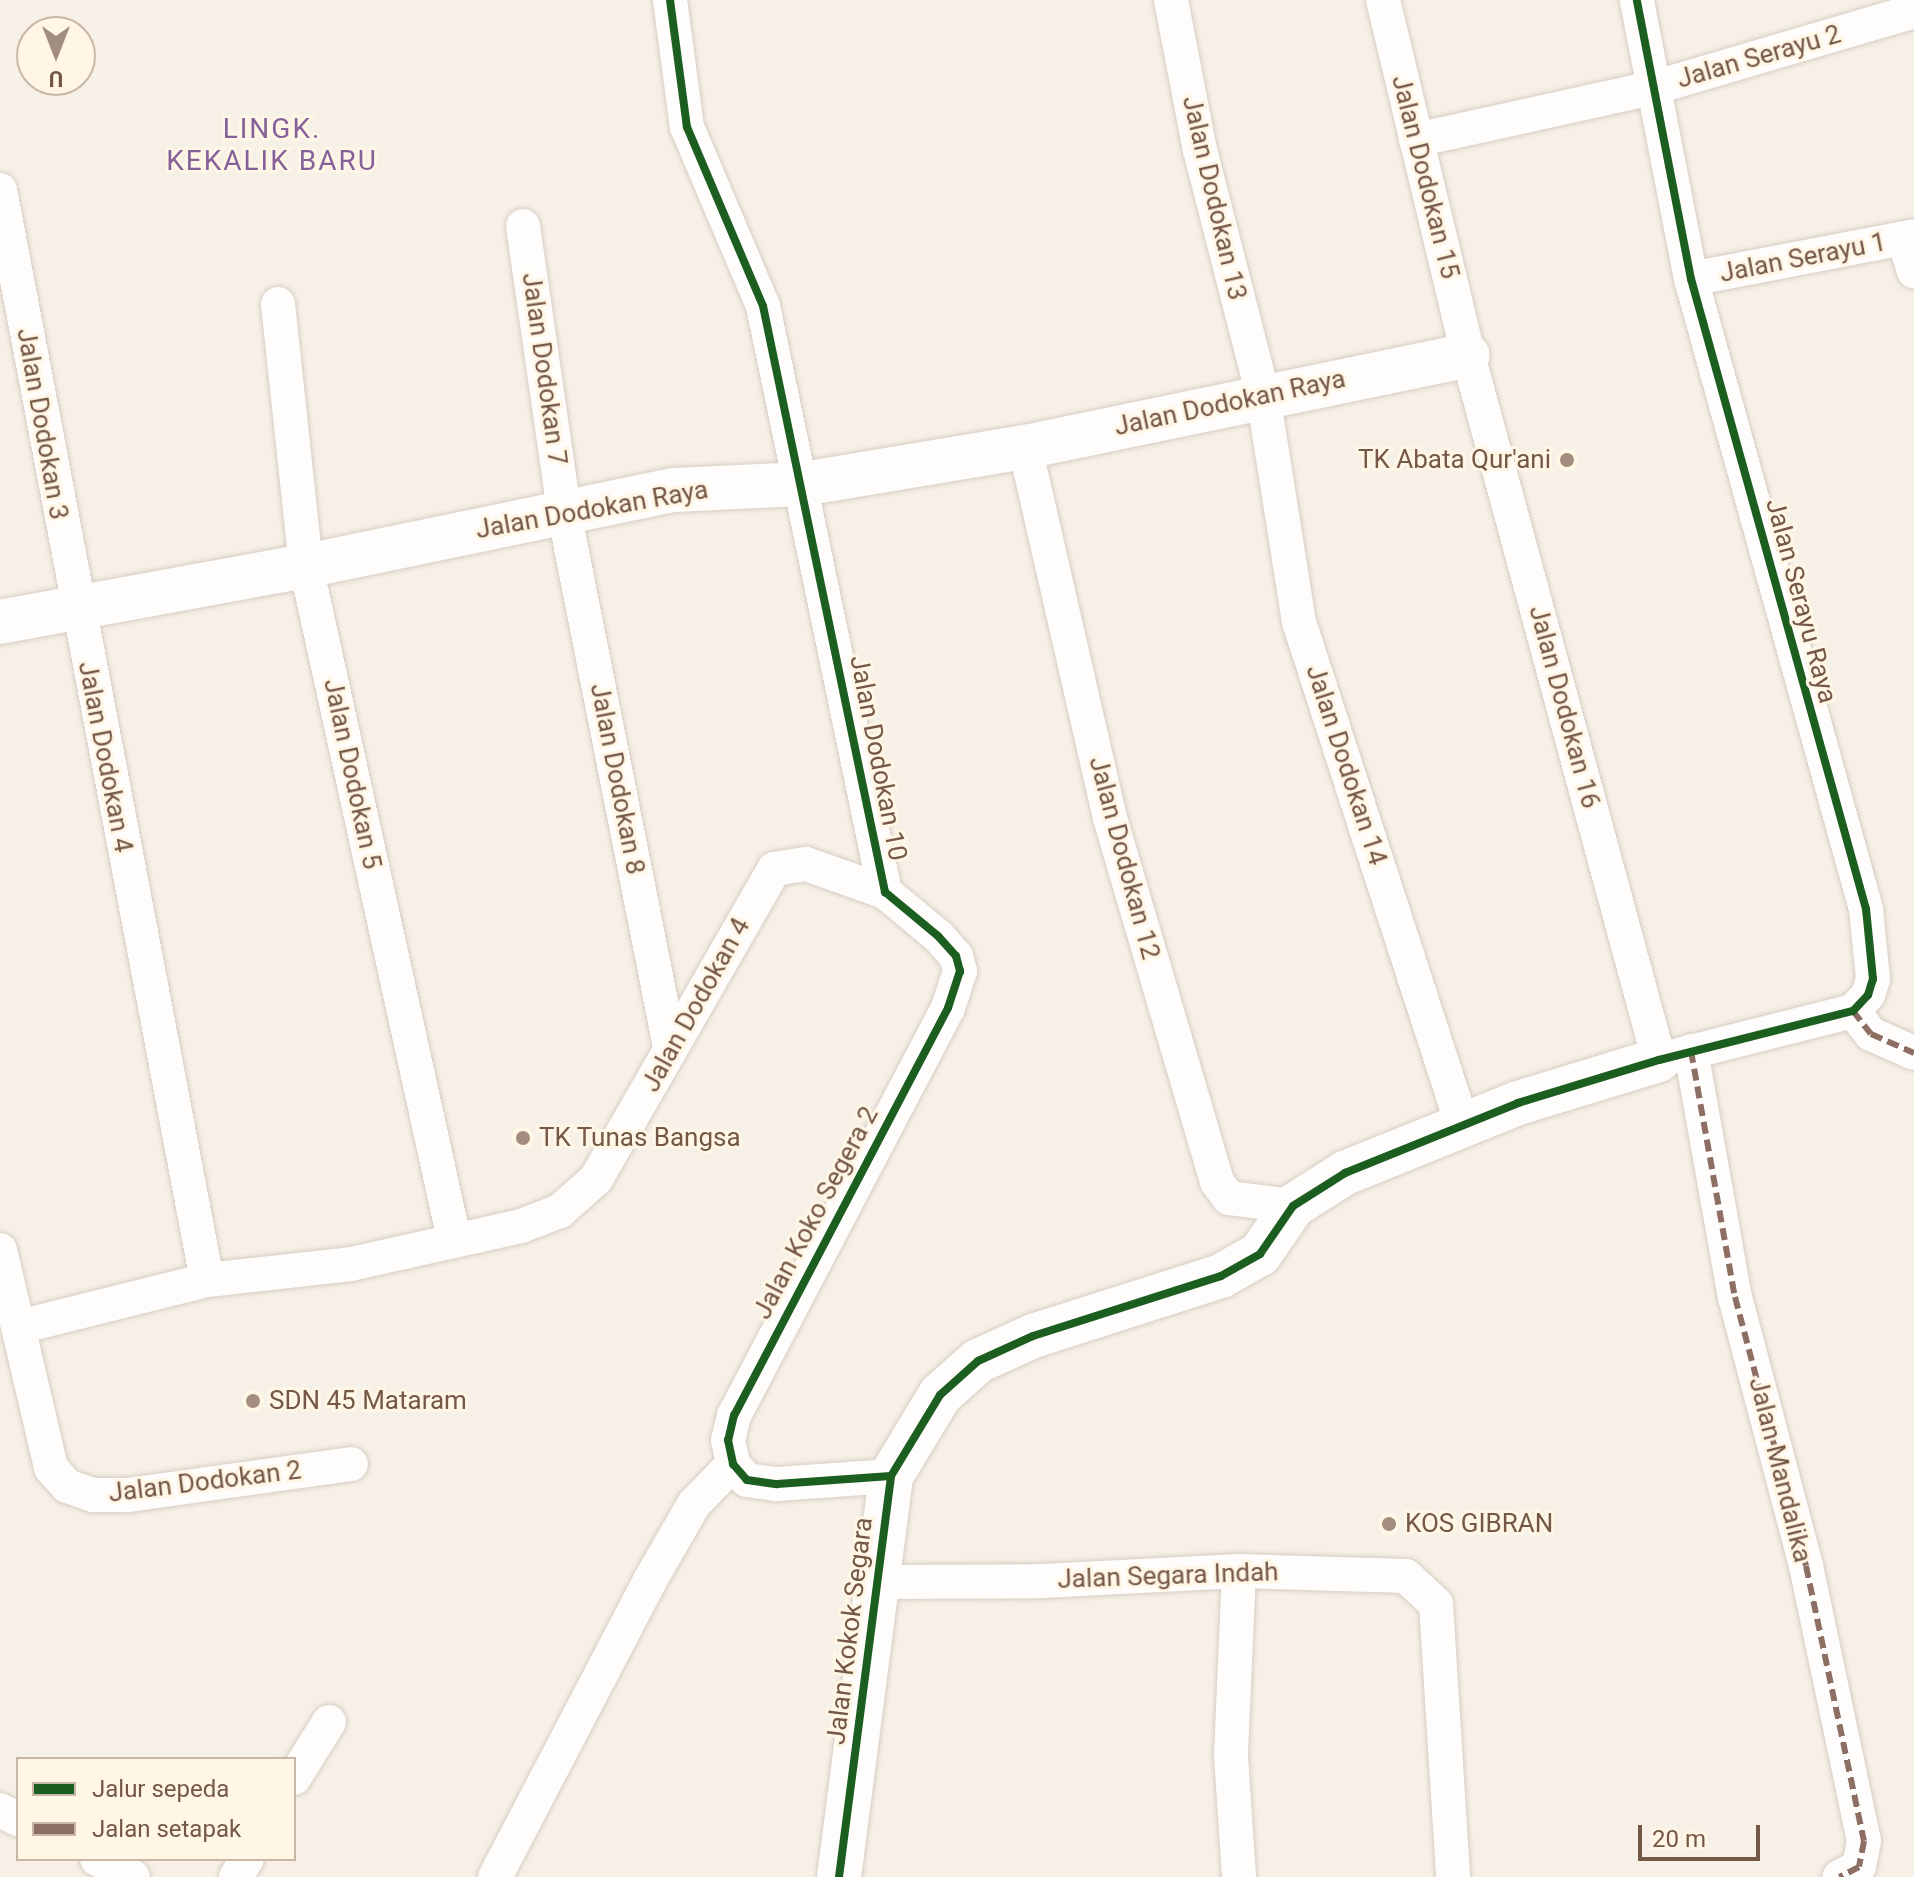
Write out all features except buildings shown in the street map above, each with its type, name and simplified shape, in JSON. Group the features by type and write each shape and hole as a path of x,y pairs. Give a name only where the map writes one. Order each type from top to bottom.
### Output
{"street":[{"name":"Jalan Dodokan 10","path":"670,0 687,127 763,306 803,484 885,892 956,956 958,989 948,1008"},
{"name":"Jalan Dodokan 13","path":"1171,0 1200,150 1263,395"},
{"name":"Jalan Dodokan 15","path":"1383,0 1468,355"},
{"name":"Jalan Serayu Raya","path":"1637,0 1691,279 1866,909 1873,979 1868,995 1853,1011"},
{"name":"Jalan Serayu 2","path":"1416,140 1653,88 1914,11"},
{"name":"Jalan Dodokan 3","path":"0,190 76,610"},
{"name":"Jalan Dodokan 7","path":"523,226 564,512"},
{"name":"Jalan Serayu 1","path":"1691,279 1909,237"},
{"path":"1909,237 1914,272"},
{"name":"Jalan Dodokan 5","path":"278,304 306,566 454,1239"},
{"name":"Jalan Dodokan Raya","path":"0,622 306,566 674,490 803,484 1025,447 1263,395 1468,355"},
{"name":"Jalan Dodokan 16","path":"1468,355 1675,1055"},
{"name":"Jalan Dodokan 14","path":"1263,395 1299,622 1463,1127"},
{"name":"Jalan Dodokan 12","path":"1025,447 1110,818 1217,1182 1229,1198 1293,1206"},
{"name":"Jalan Dodokan 8","path":"564,512 670,1047"},
{"name":"Jalan Dodokan 4","path":"76,610 207,1280"},
{"name":"Jalan Dodokan 4","path":"19,1327 207,1280 351,1264 521,1226 560,1211 578,1197 623,1136 670,1047 774,869 806,864 885,892"},
{"name":"Jalan Koko Segera 2","path":"495,1877 649,1582 694,1504 730,1452 734,1415 811,1260 948,1008"},
{"path":"1675,1055 1853,1011 1871,1034 1914,1053"},
{"name":"Jalan Kokok Segara","path":"839,1877 891,1476 940,1395 978,1361 1033,1336 1221,1276 1260,1254 1293,1206 1345,1173 1518,1103 1675,1055"},
{"name":"Jalan Mandalika","path":"1675,1055 1806,1566 1864,1841 1859,1867 1839,1877"},
{"name":"Jalan Dodokan 2","path":"0,1250 51,1468 67,1486 93,1495 128,1495 351,1464"},
{"path":"730,1452 747,1480 777,1484 891,1476"},
{"path":"1239,1571 1231,1756 1239,1877"},
{"name":"Jalan Segara Indah","path":"876,1582 1042,1581 1239,1571 1406,1576 1430,1593 1438,1615 1453,1877"},
{"path":"296,1775 329,1722"},
{"path":"101,1861 133,1877"}],"marked path":[{"path":"1853,1011 1871,1034 1914,1053"},
{"path":"1691,1051 1735,1297 1806,1566 1864,1841 1859,1867 1839,1877"}],"cycle path":[{"path":"670,0 687,127 763,306 885,892 938,936 956,956 960,971 948,1008 734,1415 728,1440 733,1464 747,1480 777,1484 891,1476"},
{"path":"839,1877 891,1476 940,1395 978,1361 1033,1336 1221,1276 1260,1254 1293,1206 1345,1173 1518,1103 1659,1060 1853,1011 1868,995 1873,979 1866,909 1691,279 1637,0"}],"place":[{"name":"TK Abata Qur'ani","path":"1567,460"},
{"name":"TK Tunas Bangsa","path":"523,1138"},
{"name":"SDN 45 Mataram","path":"253,1401"},
{"name":"KOS GIBRAN","path":"1389,1524"}],"district":[{"name":"LINGK. KEKALIK BARU","path":"272,145"}]}
